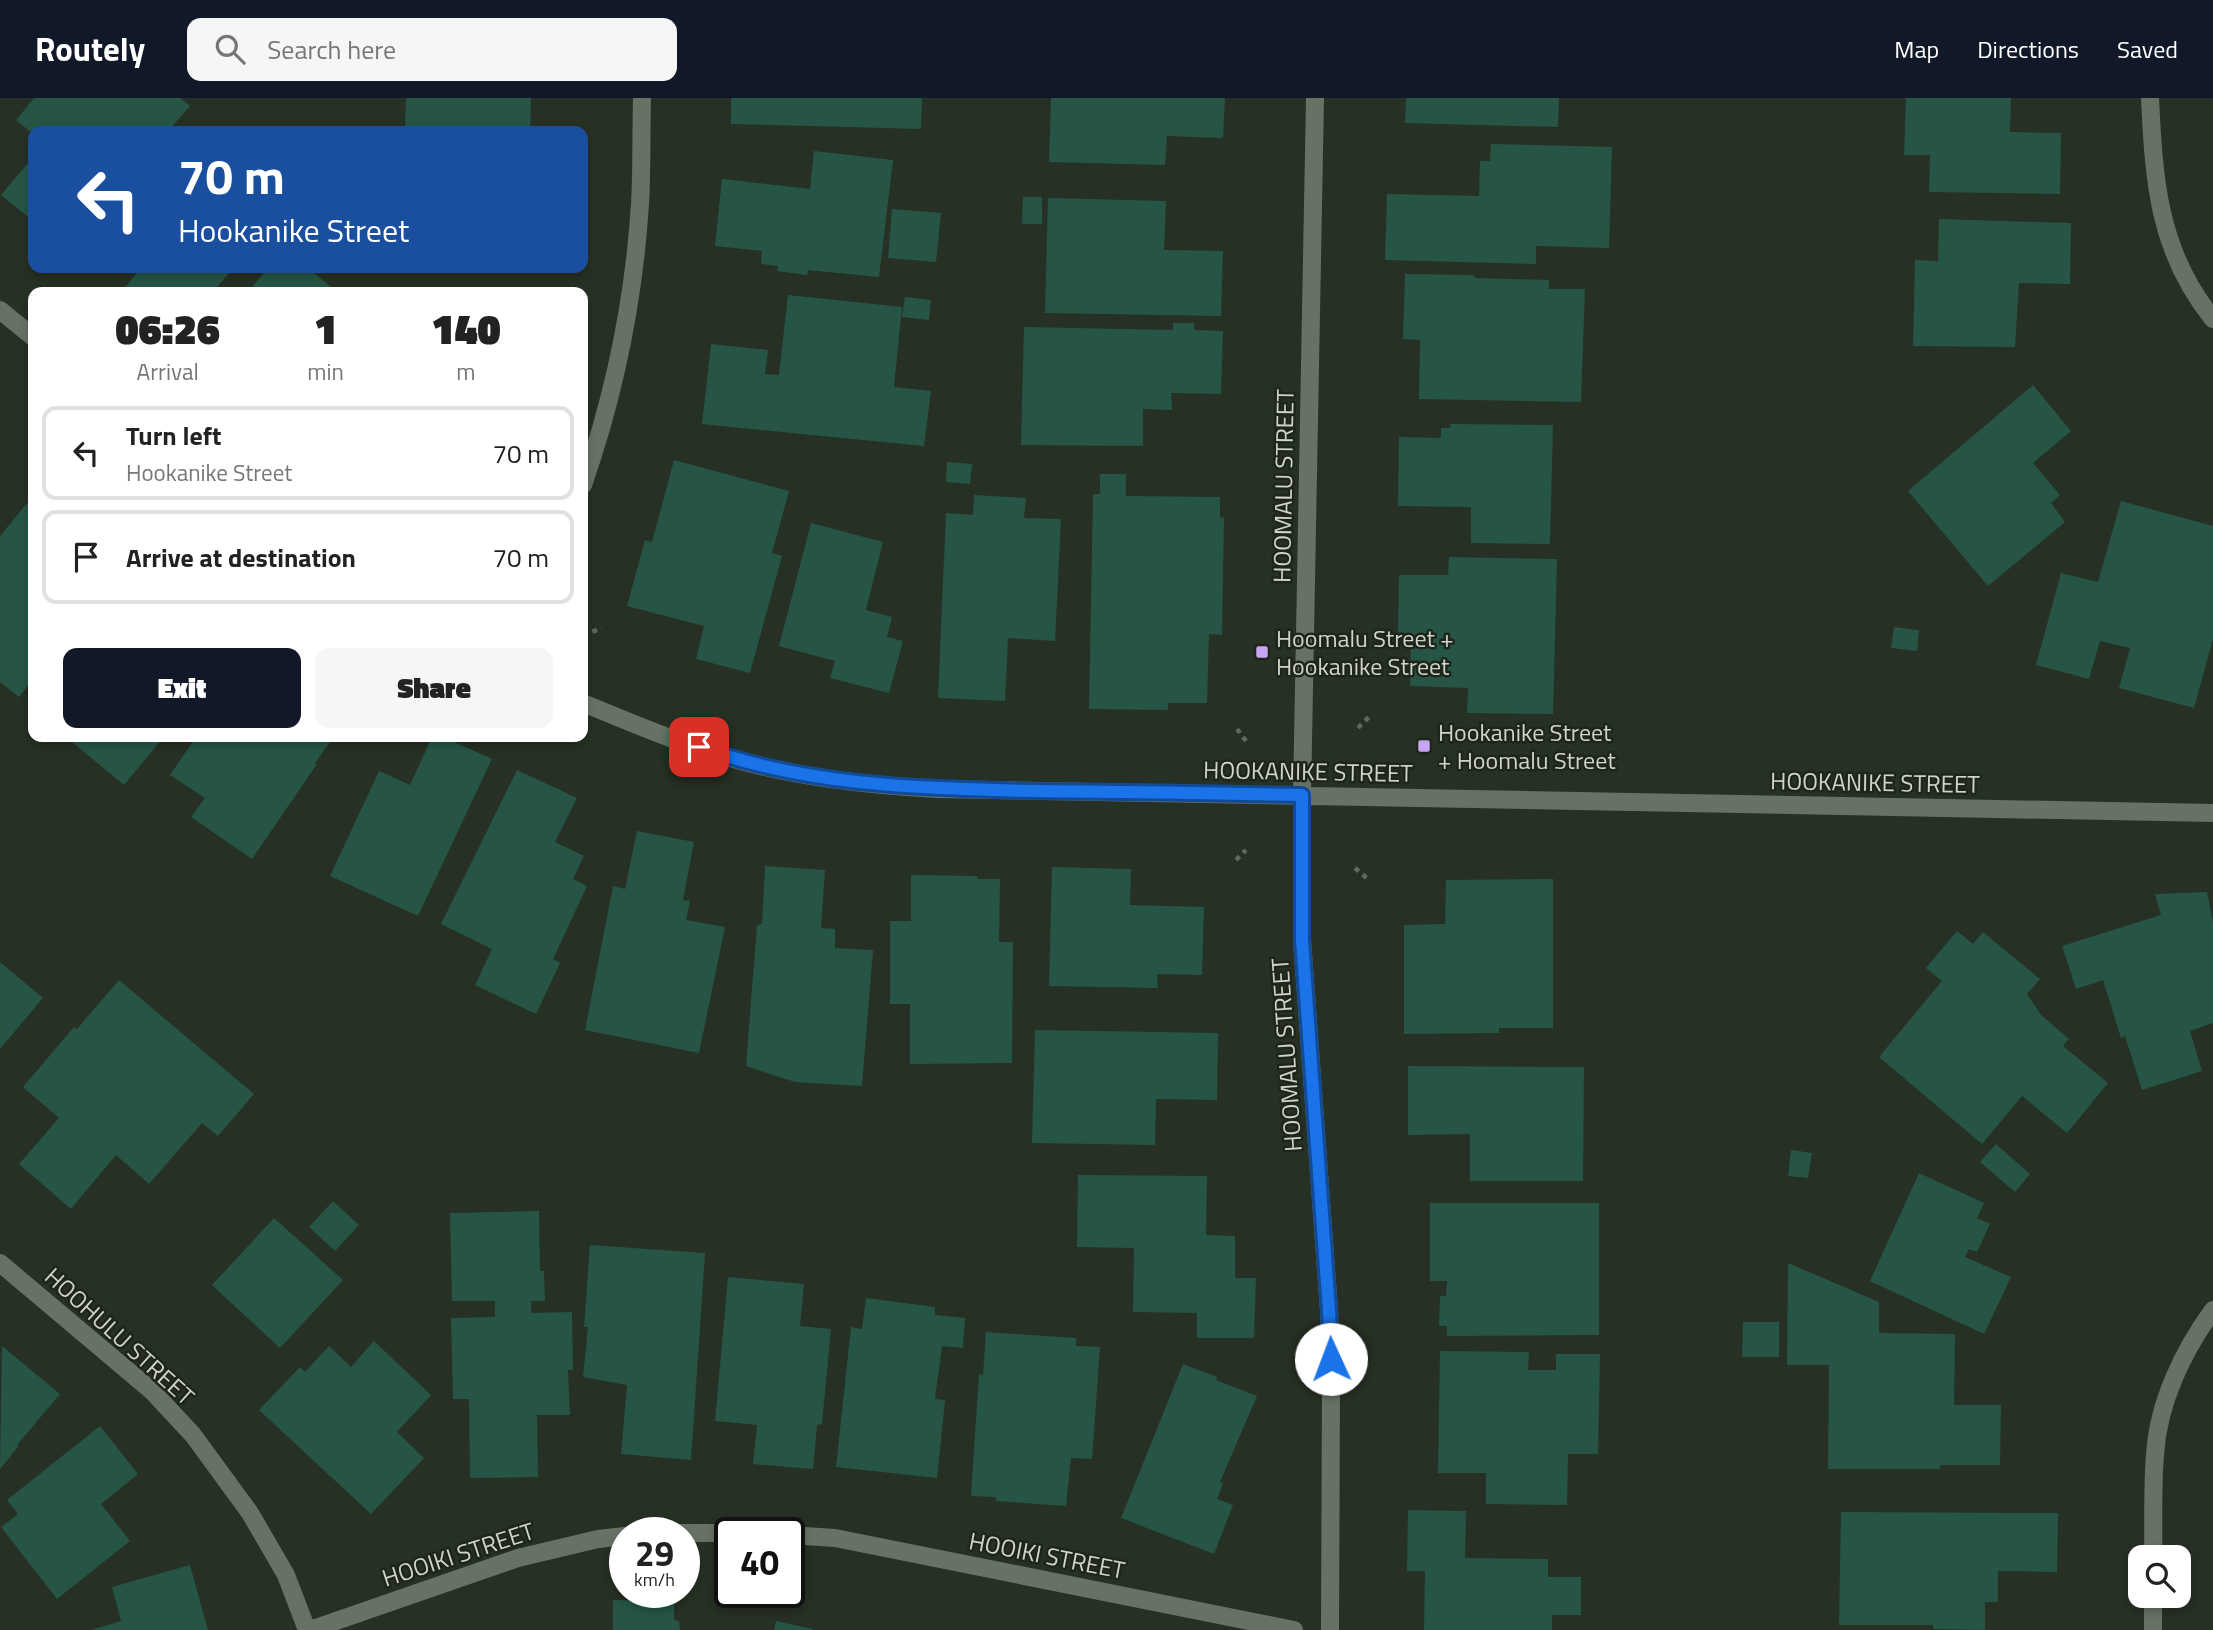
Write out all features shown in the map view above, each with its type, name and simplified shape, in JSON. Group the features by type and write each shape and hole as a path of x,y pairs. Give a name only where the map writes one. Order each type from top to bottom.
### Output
{"street":[{"path":"588,470 614,376 629,289 640,205 642,98"},
{"name":"HOOMALU STREET","path":"1315,98 1302,795 1302,940 1329,1310 1330,1630"},
{"path":"2150,98 2154,174 2164,229 2183,274 2213,319"},
{"path":"0,310 28,333"},
{"name":"HOOKANIKE STREET","path":"588,705 725,757 863,784 937,789 2213,813"},
{"name":"HOOHULU STREET","path":"0,1263 152,1391 193,1435 250,1513 280,1565 308,1630"},
{"path":"2153,1545 2155,1452 2165,1406 2180,1364 2213,1310"},
{"name":"HOOIKI STREET","path":"805,1536 835,1538 1294,1630"},
{"name":"HOOIKI STREET","path":"308,1630 518,1558 609,1538"},
{"path":"2152,1630 2153,1608"}],"path":[{"path":"588,633 602,628"},
{"path":"1358,727 1371,715"},
{"path":"1237,729 1247,741"},
{"path":"1236,860 1246,850"},
{"path":"1355,868 1368,879"}],"building":[{"path":"34,98 180,98 190,106 172,126 28,126 28,130 16,120"},
{"path":"406,98 531,98 530,126 405,126"},
{"path":"731,98 922,98 921,129 731,124"},
{"path":"1051,98 1225,98 1223,138 1167,136 1165,165 1049,162"},
{"path":"1406,98 1559,98 1558,127 1405,123"},
{"path":"1906,98 2011,98 2010,132 2061,133 2060,194 1929,192 1930,155 1904,155"},
{"path":"1491,144 1612,147 1609,248 1536,246 1536,264 1385,260 1387,194 1479,196 1480,161 1490,161"},
{"path":"814,151 893,160 879,277 808,270 807,275 777,271 778,266 761,264 762,251 715,246 722,179 810,189"},
{"path":"28,163 28,217 1,195"},
{"path":"1023,197 1042,197 1042,224 1022,224"},
{"path":"1048,198 1166,201 1164,250 1223,251 1221,316 1045,313"},
{"path":"892,209 941,213 936,262 888,258"},
{"path":"1939,219 2071,223 2070,284 2019,283 2015,347 1913,346 1915,260 1938,261"},
{"path":"137,273 229,273 217,287 125,287"},
{"path":"264,273 314,273 331,287 252,287"},
{"path":"1405,274 1549,280 1549,289 1585,289 1581,402 1419,399 1420,340 1403,339"},
{"path":"788,295 902,307 894,387 931,391 924,446 702,424 711,344 768,350 765,374 779,375"},
{"path":"905,297 931,300 929,320 902,317"},
{"path":"1173,323 1194,323 1194,330 1223,331 1221,394 1171,393 1172,410 1143,409 1143,446 1021,445 1024,327 1173,330"},
{"path":"2033,385 2071,431 2033,463 2060,495 2051,503 2065,522 1988,586 1908,491"},
{"path":"1450,424 1553,425 1550,544 1471,543 1471,507 1398,506 1399,437 1441,438 1441,428 1451,428"},
{"path":"674,460 789,491 772,553 782,556 750,673 696,659 704,626 627,606 645,540 652,542"},
{"path":"947,462 972,464 970,484 946,482"},
{"path":"1100,474 1126,474 1126,496 1220,497 1220,518 1224,517 1222,635 1209,634 1207,703 1168,703 1168,710 1089,709 1093,494 1100,494"},
{"path":"974,495 1026,498 1024,518 1061,519 1055,641 1008,638 1005,701 938,698 946,513 973,515"},
{"path":"2121,501 2213,526 2213,639 2194,708 2119,688 2130,648 2100,641 2089,679 2036,665 2061,573 2098,582"},
{"path":"28,502 28,685 19,697 0,682 0,536"},
{"path":"811,523 883,542 866,610 892,617 887,637 903,641 889,693 830,678 835,661 779,646"},
{"path":"1449,557 1557,559 1553,714 1467,713 1468,688 1410,686 1411,634 1398,634 1399,575 1448,575"},
{"path":"1894,627 1919,630 1917,651 1891,648"},
{"path":"72,742 160,742 124,785"},
{"path":"193,742 330,742 252,859 191,817 205,798 170,775"},
{"path":"430,742 454,742 492,759 418,916 330,876 379,771 410,785"},
{"path":"517,770 577,798 555,842 584,856 573,879 587,886 553,959 560,963 536,1014 475,985 492,949 441,924"},
{"path":"637,831 694,842 683,900 690,901 686,920 725,927 699,1053 585,1030 613,886 625,889"},
{"path":"765,866 825,870 821,928 835,929 835,948 873,950 862,1086 795,1082 746,1066 757,925 762,924"},
{"path":"1052,867 1131,869 1130,905 1204,907 1202,975 1157,974 1158,988 1049,986"},
{"path":"911,875 1000,879 999,942 1013,942 1012,1063 910,1064 910,1004 890,1004 890,921 911,921"},
{"path":"1553,879 1553,1028 1499,1028 1499,1033 1404,1034 1404,925 1445,924 1446,880"},
{"path":"2207,892 2213,922 2213,1023 2190,1031 2202,1071 2142,1090 2125,1036 2121,1038 2103,980 2076,989 2062,946 2161,915 2155,894"},
{"path":"1957,931 1973,944 1983,932 2040,979 2027,994 2041,1015 2069,1039 2063,1046 2108,1083 2067,1133 2022,1096 1982,1144 1879,1057 1942,981 1926,968"},
{"path":"0,962 43,998 0,1049"},
{"path":"119,980 254,1094 218,1136 202,1123 149,1184 116,1155 71,1209 19,1164 59,1118 23,1087 74,1027 77,1029"},
{"path":"1035,1030 1218,1033 1217,1100 1156,1099 1155,1145 1032,1143"},
{"path":"1408,1066 1584,1067 1583,1181 1470,1181 1470,1134 1408,1135"},
{"path":"1996,1144 2030,1174 2015,1192 1980,1162"},
{"path":"1791,1150 1812,1153 1808,1178 1788,1176"},
{"path":"1919,1173 1984,1203 1977,1218 1990,1224 1977,1252 1969,1249 1965,1257 2011,1277 1984,1334 1870,1281"},
{"path":"1078,1175 1207,1176 1206,1235 1235,1236 1235,1278 1256,1278 1254,1338 1197,1338 1197,1313 1133,1312 1134,1248 1077,1247"},
{"path":"333,1201 359,1225 335,1251 309,1227"},
{"path":"1430,1203 1599,1203 1599,1335 1447,1336 1447,1326 1439,1326 1440,1296 1446,1296 1447,1281 1430,1281"},
{"path":"539,1211 540,1271 544,1271 545,1301 531,1301 531,1313 572,1312 573,1370 568,1370 570,1415 537,1415 538,1477 470,1478 469,1399 453,1399 451,1318 495,1317 495,1301 452,1301 450,1213"},
{"path":"274,1218 343,1280 280,1348 212,1285"},
{"path":"590,1245 705,1253 691,1460 621,1454 627,1385 583,1377 588,1327 584,1327"},
{"path":"1788,1263 1879,1302 1879,1333 1955,1334 1954,1405 2001,1405 2000,1465 1940,1465 1940,1469 1828,1469 1829,1365 1787,1365"},
{"path":"728,1277 804,1284 800,1326 831,1329 822,1424 817,1425 813,1469 753,1464 757,1425 715,1421"},
{"path":"866,1298 935,1307 935,1315 965,1318 963,1348 942,1346 935,1399 945,1400 937,1478 836,1467 851,1327 862,1329"},
{"path":"1743,1322 1779,1322 1779,1357 1742,1357"},
{"path":"986,1332 1076,1338 1076,1346 1100,1347 1092,1459 1071,1458 1066,1506 996,1501 996,1497 971,1496 979,1374 983,1375"},
{"path":"374,1341 431,1395 397,1432 424,1458 371,1514 259,1410 300,1367 305,1372 329,1346 351,1367"},
{"path":"2,1346 60,1394 0,1469"},
{"path":"1440,1351 1529,1352 1528,1370 1556,1370 1556,1354 1600,1354 1598,1454 1568,1454 1567,1505 1486,1504 1486,1473 1438,1473"},
{"path":"1183,1364 1257,1396 1220,1482 1223,1483 1217,1499 1233,1505 1214,1554 1121,1518"},
{"path":"100,1426 138,1474 101,1504 130,1541 57,1599 1,1527 18,1514 7,1500"},
{"path":"1408,1510 1466,1511 1465,1558 1548,1559 1548,1577 1581,1577 1581,1615 1552,1615 1552,1630 1424,1630 1425,1571 1407,1571"},
{"path":"1841,1512 2058,1513 2057,1572 1998,1571 1998,1602 1985,1602 1985,1630 1933,1629 1933,1625 1839,1625"},
{"path":"190,1565 208,1630 91,1630 121,1621 112,1587"},
{"path":"613,1608 674,1608 674,1620 679,1621 680,1630 613,1630"},
{"path":"776,1621 812,1629 812,1630 774,1630"}],"place":[{"name":"Hoomalu Street + Hookanike Street","path":"1262,652"},
{"name":"Hookanike Street + Hoomalu Street","path":"1424,746"}],"route":[{"path":"699,747 725,757 863,784 937,789 1302,795 1302,940 1331,1359"}]}
